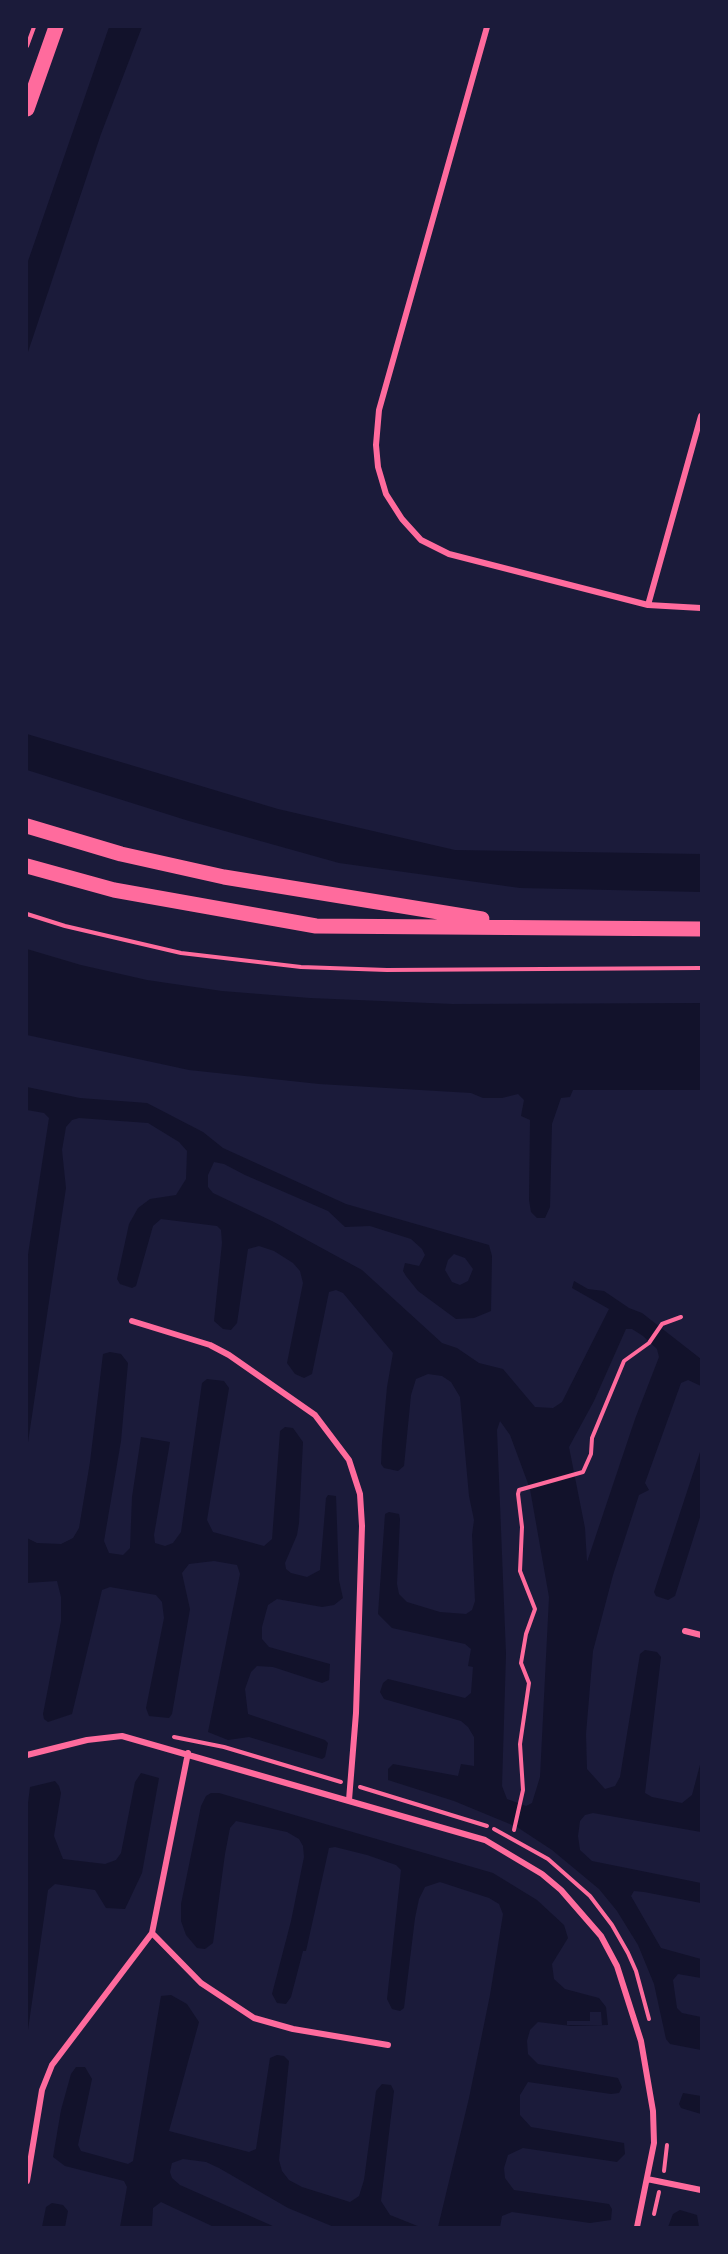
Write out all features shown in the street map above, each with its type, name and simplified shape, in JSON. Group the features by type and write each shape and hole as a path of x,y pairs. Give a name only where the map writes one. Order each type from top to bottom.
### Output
{"main road":[{"path":"27,109 56,27"},
{"path":"27,826 121,854 224,877 530,927"},
{"path":"27,866 114,890 293,924 701,929"}],"street":[{"path":"487,27 376,424 378,467 387,494 402,519 421,540 448,554 648,605 701,608"},
{"path":"648,605 701,416"},
{"path":"132,1321 210,1345 229,1355 315,1415 349,1460 360,1494 362,1526 356,1713 349,1800"},
{"path":"685,1631 701,1635"},
{"path":"27,1755 87,1740 122,1736 188,1753 485,1840 542,1874 583,1914 601,1936 617,1966 640,2041 653,2111 654,2143 637,2227"},
{"path":"27,2181 42,2090 52,2065 152,1933 188,1753"},
{"path":"152,1933 201,1983 254,2018 293,2029 388,2045"},
{"path":"647,2179 701,2190"}],"path":[{"path":"27,46 34,27"},
{"path":"27,914 65,926 181,953 301,967 387,970 701,968"},
{"path":"514,1830 521,1802 523,1771 519,1744 529,1683 521,1662 526,1634 535,1609 520,1571 522,1527 519,1490 583,1472 591,1454 592,1438 624,1361 649,1343 662,1324 681,1317"}],"shaded area":[{"path":"109,27 142,27 101,134 27,355 27,264"},
{"path":"27,734 278,809 455,850 701,854 701,892 520,888 339,863 189,821 27,770"},
{"path":"27,949 81,965 147,980 222,991 310,998 453,1004 701,1003 701,1090 573,1090 570,1097 561,1098 552,1124 550,1207 545,1218 537,1218 531,1212 529,1200 530,1120 521,1116 524,1100 518,1094 502,1098 483,1098 471,1093 319,1084 189,1070 27,1035"},
{"path":"27,1087 80,1098 147,1103 203,1132 223,1148 346,1204 489,1245 492,1256 491,1311 474,1318 456,1319 418,1291 403,1271 405,1263 419,1266 425,1255 411,1239 370,1226 345,1227 328,1211 224,1164 214,1162 208,1175 208,1187 213,1193 274,1222 362,1270 442,1343 457,1348 479,1363 503,1369 535,1407 553,1408 562,1402 609,1309 572,1288 574,1281 588,1289 604,1291 629,1308 642,1313 701,1359 701,1386 688,1380 681,1383 645,1483 649,1490 639,1495 613,1575 593,1651 586,1734 587,1769 605,1789 615,1786 620,1777 640,1654 645,1650 657,1652 661,1657 645,1793 652,1797 682,1803 692,1795 701,1761 701,1832 593,1813 585,1815 580,1821 578,1836 580,1850 592,1861 701,1883 701,1903 634,1891 631,1896 661,1948 701,1959 701,1978 678,1974 673,1980 677,2008 682,2013 701,2017 701,2050 670,2044 666,2039 654,1984 638,1945 617,1911 599,1889 552,1850 517,1827 454,1801 388,1780 388,1769 393,1764 458,1776 461,1764 474,1766 474,1737 461,1721 384,1699 380,1692 383,1683 388,1679 465,1698 471,1693 473,1667 468,1666 471,1649 465,1644 392,1628 378,1614 385,1514 389,1512 399,1514 400,1519 397,1584 399,1594 407,1602 440,1612 466,1614 472,1610 475,1601 472,1535 474,1520 469,1496 460,1397 451,1382 442,1376 428,1374 416,1379 411,1395 404,1466 398,1471 384,1468 381,1464 382,1442 393,1353 343,1293 336,1290 329,1292 312,1374 304,1378 295,1374 287,1363 303,1283 300,1271 293,1263 274,1251 259,1246 248,1249 237,1323 231,1330 223,1329 214,1321 222,1243 221,1230 217,1226 161,1219 153,1226 136,1286 132,1288 120,1284 117,1279 129,1224 138,1208 150,1199 176,1195 186,1179 187,1151 179,1142 148,1123 79,1118 72,1120 66,1127 62,1150 66,1188 27,1449 27,1261 49,1118 44,1113 27,1110","holes":["454,1254 465,1258 473,1269 468,1281 460,1285 452,1282 445,1270 448,1260","626,1329 632,1329 643,1336 657,1349 659,1357 635,1419 587,1562 585,1528 569,1447 594,1401","500,1421 510,1435 530,1489 549,1597 540,1777 532,1803 526,1806 507,1799 502,1786 506,1654 497,1430"]},
{"path":"110,1352 121,1354 128,1363 121,1441 104,1541 109,1553 123,1555 130,1548 132,1497 141,1437 170,1442 154,1535 155,1543 165,1546 173,1543 181,1532 202,1383 207,1379 224,1381 229,1388 207,1520 213,1532 264,1546 272,1539 280,1431 285,1427 293,1428 303,1442 299,1523 297,1535 285,1563 286,1569 291,1573 307,1577 320,1570 326,1498 328,1495 336,1496 339,1580 343,1598 334,1605 322,1607 277,1599 268,1605 262,1627 262,1639 269,1647 330,1664 329,1680 322,1683 273,1667 257,1666 251,1672 245,1689 248,1714 325,1740 328,1743 325,1757 322,1759 249,1737 228,1740 208,1732 240,1574 237,1565 214,1561 189,1564 182,1573 190,1609 172,1714 169,1718 149,1716 146,1708 164,1618 162,1602 156,1595 110,1587 102,1590 72,1714 48,1722 44,1719 43,1714 61,1621 61,1597 57,1581 27,1583 27,1538 37,1543 61,1544 73,1538 79,1528 90,1462 103,1354"},
{"path":"701,1449 701,1514 675,1596 668,1600 656,1596 654,1592"},
{"path":"141,1773 159,1778 142,1873 125,1909 106,1908 95,1890 55,1884 48,1890 27,2037 27,1811 30,1787 55,1781 59,1786 61,1793 54,1836 63,1859 105,1864 116,1860 121,1853 135,1782"},
{"path":"219,1793 493,1873 537,1900 564,1925 568,1938 552,1964 554,1979 565,1989 599,1998 606,2007 608,2025 571,2026 538,2022 530,2030 527,2041 528,2054 538,2064 618,2078 622,2087 619,2093 611,2094 528,2082 520,2095 520,2115 531,2127 624,2143 625,2154 617,2162 523,2148 508,2155 504,2168 505,2178 514,2190 609,2204 612,2209 611,2220 590,2223 512,2212 502,2216 500,2227 438,2227 469,2098 490,1995 503,1914 499,1904 489,1898 440,1882 425,1887 419,1899 415,1918 404,2008 400,2011 392,2009 387,1999 401,1870 396,1865 367,1855 335,1847 329,1848 306,1951 303,1951 291,1997 286,2004 277,2003 272,1994 291,1921 304,1857 303,1846 299,1839 287,1832 236,1821 230,1828 225,1854 213,1943 205,1949 197,1948 186,1935 181,1921 181,1904 201,1806 206,1796"},
{"path":"171,1995 187,2004 199,2022 169,2131 249,2152 256,2149 270,2058 277,2055 284,2056 289,2061 279,2160 282,2171 289,2180 302,2187 350,2202 359,2196 364,2180 376,2091 382,2084 391,2085 394,2091 381,2201 390,2215 420,2227 334,2227 288,2208 206,2162 183,2159 172,2163 170,2172 172,2178 180,2185 275,2227 214,2227 161,2202 153,2208 152,2227 120,2227 127,2187 124,2181 65,2166 53,2157 61,2110 71,2074 76,2067 85,2067 92,2079 78,2145 81,2151 128,2164 133,2161 161,1996"},
{"path":"683,2093 701,2096 701,2114 681,2108 679,2104"},
{"path":"52,2203 63,2205 68,2211 65,2227 42,2227 46,2207"},
{"path":"680,2210 697,2215 699,2227 668,2227 673,2214"}],"pier":[{"path":"590,2012 601,2012 602,2025 567,2025 567,2021 590,2021"}]}
